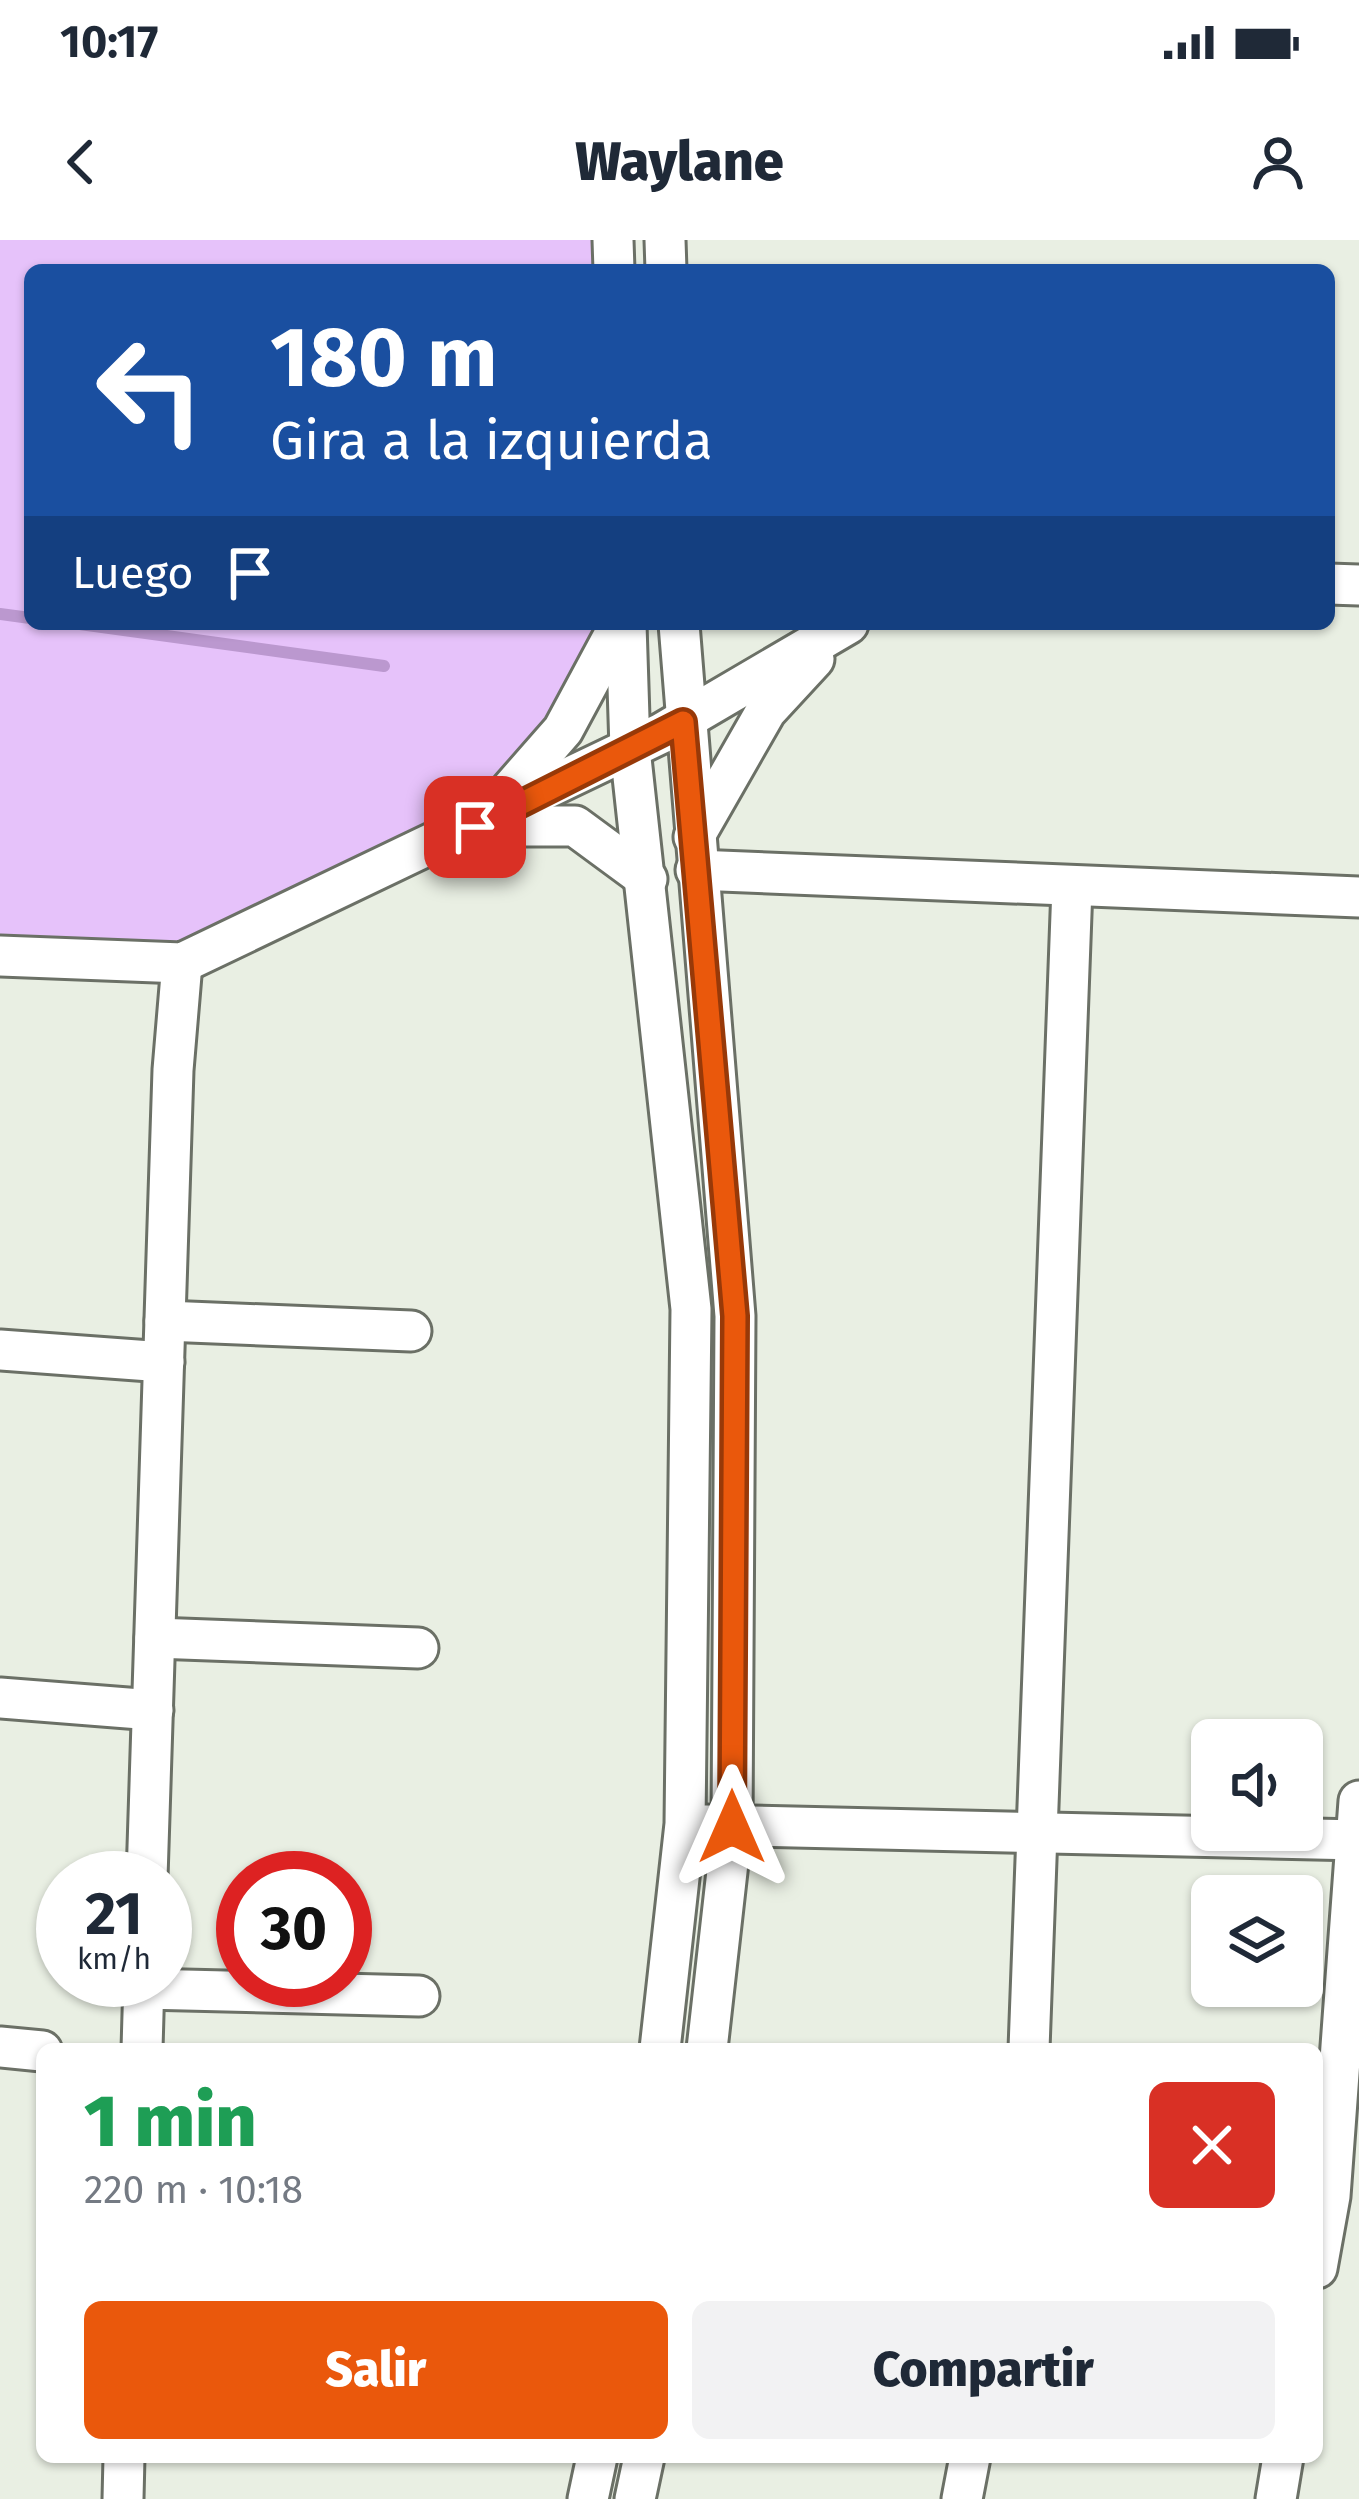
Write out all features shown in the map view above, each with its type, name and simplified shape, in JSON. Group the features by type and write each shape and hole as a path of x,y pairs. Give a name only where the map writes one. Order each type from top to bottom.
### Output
{"street":[{"path":"475,827 563,730 620,630"},
{"path":"623,630 631,749 691,1309 685,1824 661,2043"},
{"path":"679,630 683,722 735,1316 732,1827 708,2043"},
{"path":"0,956 182,963 631,749 839,630"},
{"path":"695,853 766,711 843,630"},
{"path":"475,827 575,826 647,879"},
{"path":"695,853 1072,887 1359,897"},
{"path":"1029,2043 1072,887"},
{"path":"657,960 702,952"},
{"path":"149,1851 165,1321 182,963"},
{"path":"165,1321 411,1331"},
{"path":"0,1350 164,1362"},
{"path":"155,1638 418,1648"},
{"path":"0,1698 153,1710"},
{"path":"1323,2235 1330,2197 1359,1801"},
{"path":"685,1824 1359,1840"},
{"path":"192,1986 418,1996"},
{"path":"142,2043 143,2007"},
{"path":"0,2048 36,2051"},
{"path":"122,2499 124,2463"},
{"path":"588,2499 596,2463"},
{"path":"635,2499 643,2463"},
{"path":"962,2499 969,2463"},
{"path":"1276,2499 1282,2463"}],"shaded area":[{"path":"0,240 613,240 614,264 24,264 24,630 616,630 528,774 182,963 0,960"}],"waterway":[{"path":"0,614 24,617"},
{"path":"123,630 384,666"}],"route":[{"path":"475,827 683,722 735,1316 732,1827"}]}
